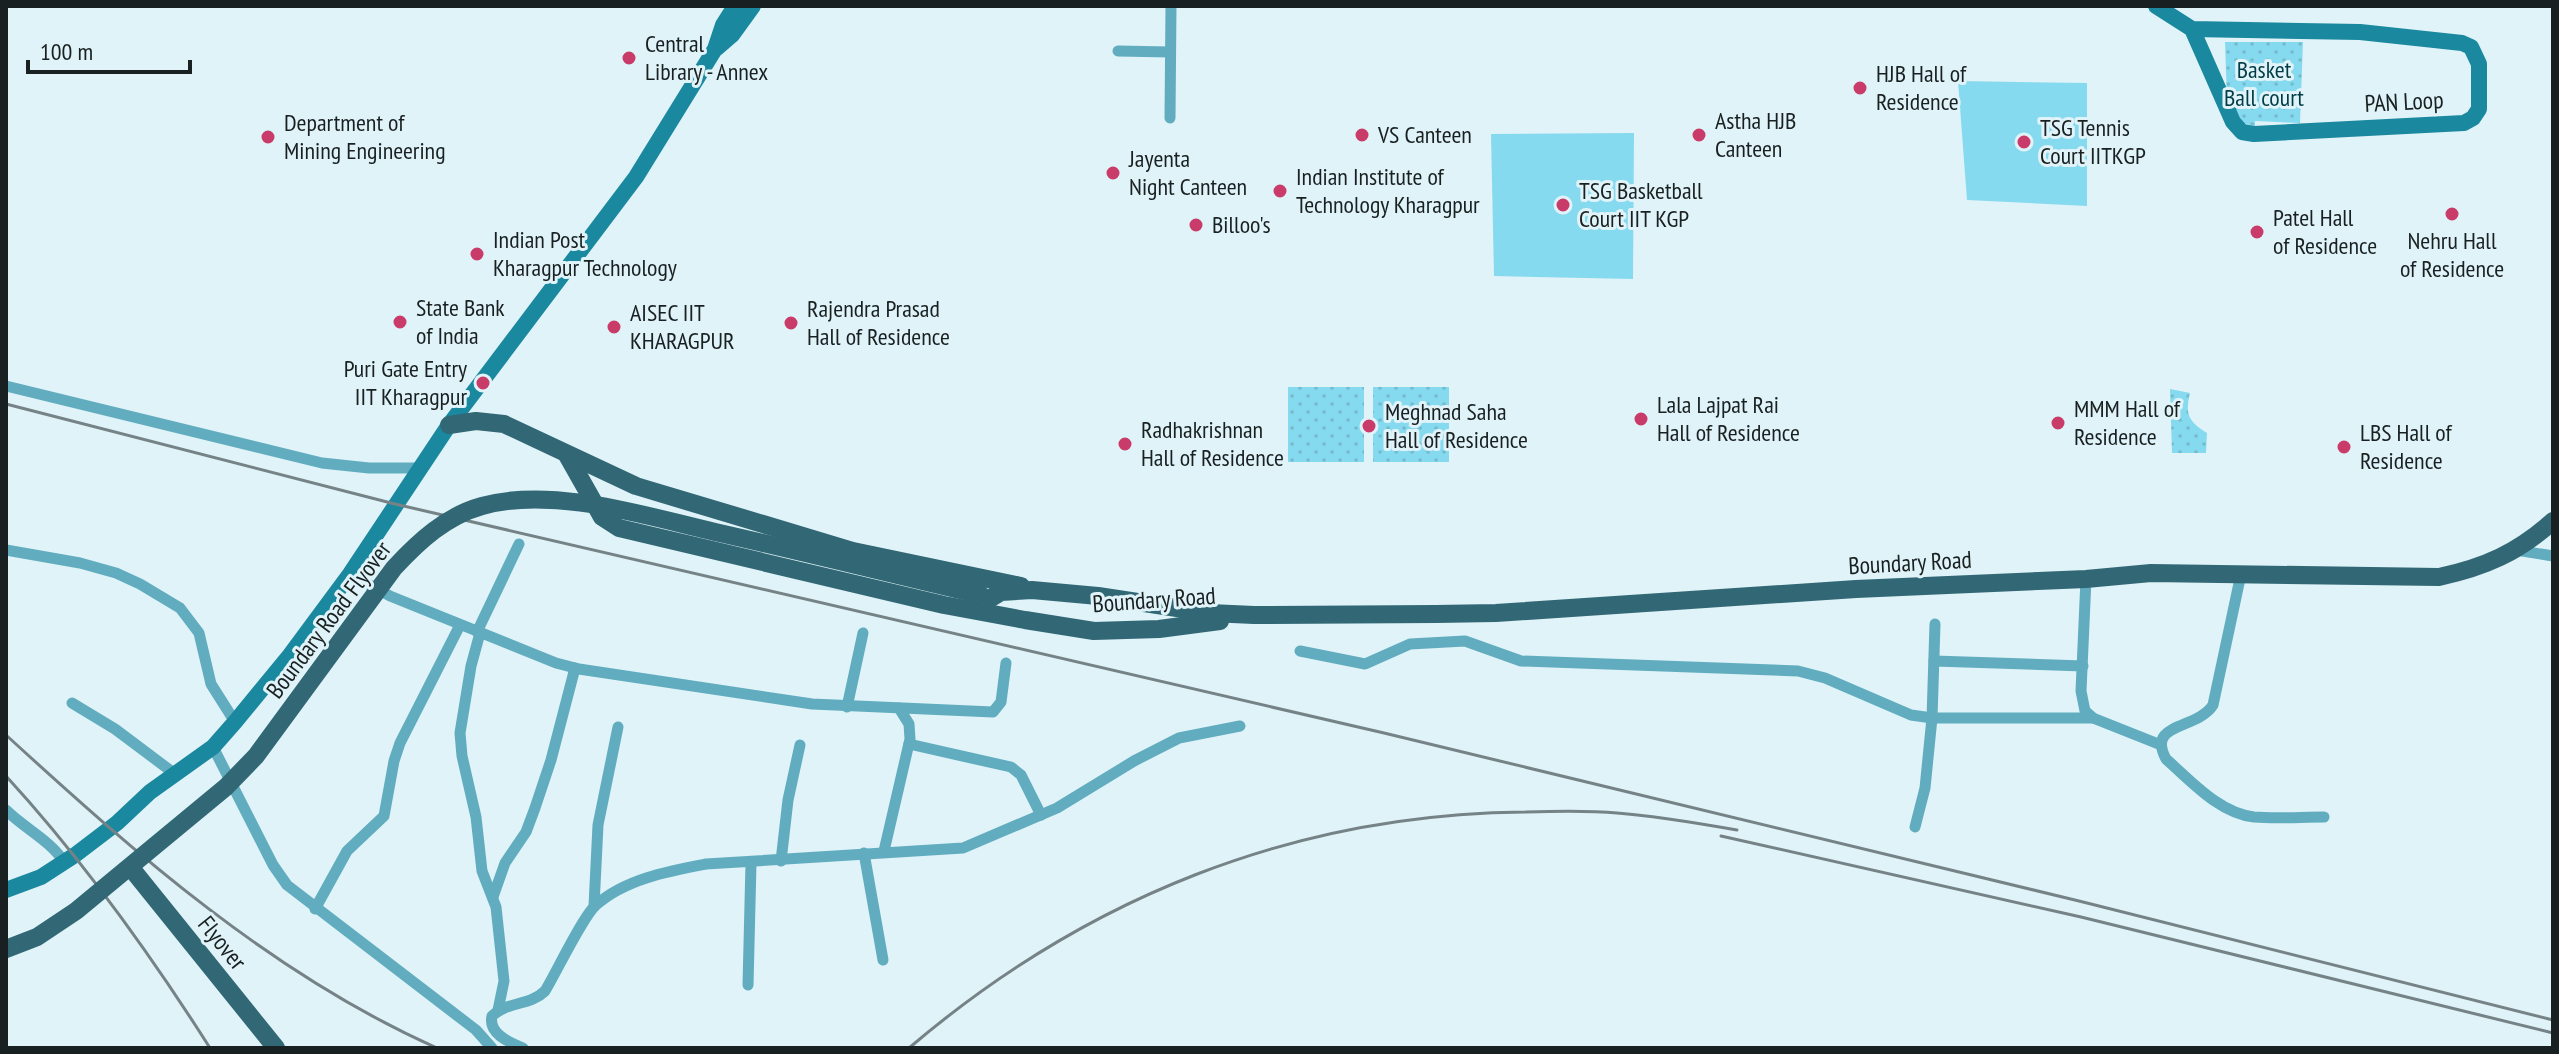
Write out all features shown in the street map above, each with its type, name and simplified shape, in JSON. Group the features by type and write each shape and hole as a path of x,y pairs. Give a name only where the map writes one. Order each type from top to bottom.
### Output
{"main road":[{"path":"449,425 476,421 504,424 636,486 853,551 1011,582 1032,590"},
{"name":"Boundary Road","path":"567,455 602,517 619,528 930,602 1094,631 1159,629 1254,615"},
{"name":"Boundary Road Flyover","path":"6,949 37,937 131,868 226,787 256,756 394,568 420,541 450,519 482,506 518,499 602,507 986,597 1001,592 1032,590"},
{"name":"Boundary Road","path":"1032,590 1098,596 1210,613 1496,613 2151,573 2439,577 2480,568 2516,550 2553,521"},
{"path":"1094,631 1098,596"},
{"path":"986,597 1010,618"},
{"name":"Flyover","path":"131,868 276,1048"}],"street":[{"path":"6,890 41,877 64,862 117,823 150,792 213,747 235,722 350,574 449,425 636,177 715,49 723,25 735,6"},
{"path":"715,49 732,35 753,6"},
{"path":"1170,118 1171,6"},
{"path":"2156,6 2192,29"},
{"name":"PAN Loop","path":"2192,29 2360,32 2462,43 2471,47 2477,56 2479,109 2473,118 2464,123 2254,134 2242,132 2233,122 2192,29"},
{"path":"1118,51 1170,52"},
{"path":"6,386 322,463 369,468 419,468"},
{"path":"498,1010 504,975 493,897 482,871 476,817 460,733 478,632 519,544"},
{"path":"6,550 80,563 116,573 180,608 199,633 211,684 235,722"},
{"path":"2516,550 2553,556"},
{"path":"350,574 390,596 575,668 784,700 847,707 993,712 1001,702 1006,663"},
{"path":"2241,574 2213,705 2207,714 2195,721 2168,731 2161,745 2166,759 2213,800 2227,808 2254,817 2324,817"},
{"path":"2086,579 2082,703 2085,711 2093,718 2161,745"},
{"path":"1915,827 1925,788 1932,718 1935,624"},
{"path":"315,909 347,851 384,816 400,743 460,625"},
{"path":"847,707 863,633"},
{"path":"1300,651 1365,664 1410,644 1453,641 1476,644 1521,661 1798,671 1825,678 1911,715 1932,718 2093,718"},
{"path":"1934,661 2083,666"},
{"path":"493,897 505,863 526,832 535,808 575,668"},
{"path":"72,703 115,729 175,774"},
{"path":"884,851 909,744 909,724 899,708"},
{"path":"594,906 629,884 706,864 963,848 1086,793 1134,761 1179,738 1240,726"},
{"path":"523,1048 495,1032 490,1020 498,1010 530,1002 545,991 594,906 598,825 618,727"},
{"path":"909,744 1011,767 1021,775 1041,815"},
{"path":"781,861 788,800 800,745"},
{"path":"213,747 273,865 287,885 476,1030 492,1048"},
{"path":"6,810 54,849 64,862"},
{"path":"864,853 883,960"},
{"path":"748,985 751,863"}],"green space":[{"name":"Basket Ball court","path":"2225,42 2303,42 2300,123 2255,121 2255,126 2238,122 2227,101"},
{"name":"TSG Tennis Court IITKGP","path":"1958,81 2087,83 2087,206 1967,200"},
{"name":"TSG Basketball Court IIT KGP","path":"1634,133 1633,279 1494,276 1491,134"},
{"path":"1288,387 1364,387 1364,462 1288,462"},
{"path":"1373,387 1449,387 1449,462 1373,462"},
{"path":"2170,389 2190,393 2188,412 2192,421 2207,433 2206,453 2172,453"}],"railway":[{"path":"6,404 395,504 1384,733 2079,901 2553,1020"},
{"path":"6,735 157,868 263,949 377,1019 437,1048"},
{"path":"6,776 62,840 114,908 210,1048"},
{"path":"909,1048 976,995 1047,948 1120,908 1196,874 1275,848 1356,829 1439,817 1525,812 1617,813 1737,830"},
{"path":"1721,836 2081,917 2553,1033"}],"place":[{"name":"Central Library - Annex","path":"629,58"},
{"name":"HJB Hall of Residence","path":"1860,88"},
{"name":"VS Canteen","path":"1362,135"},
{"name":"Astha HJB Canteen","path":"1699,135"},
{"name":"Department of Mining Engineering","path":"268,137"},
{"name":"TSG Tennis Court IITKGP","path":"2024,142"},
{"name":"Jayenta Night Canteen","path":"1113,173"},
{"name":"Indian Institute of Technology Kharagpur","path":"1280,191"},
{"name":"TSG Basketball Court IIT KGP","path":"1563,205"},
{"name":"Nehru Hall of Residence","path":"2452,214"},
{"name":"Billoo's","path":"1196,225"},
{"name":"Patel Hall of Residence","path":"2257,232"},
{"name":"Indian Post Kharagpur Technology","path":"477,254"},
{"name":"State Bank of India","path":"400,322"},
{"name":"Rajendra Prasad Hall of Residence","path":"791,323"},
{"name":"AISEC IIT KHARAGPUR","path":"614,327"},
{"name":"Puri Gate Entry IIT Kharagpur","path":"483,383"},
{"name":"Lala Lajpat Rai Hall of Residence","path":"1641,419"},
{"name":"MMM Hall of Residence","path":"2058,423"},
{"name":"Meghnad Saha Hall of Residence","path":"1369,426"},
{"name":"Radhakrishnan Hall of Residence","path":"1125,444"},
{"name":"LBS Hall of Residence","path":"2344,447"}]}
